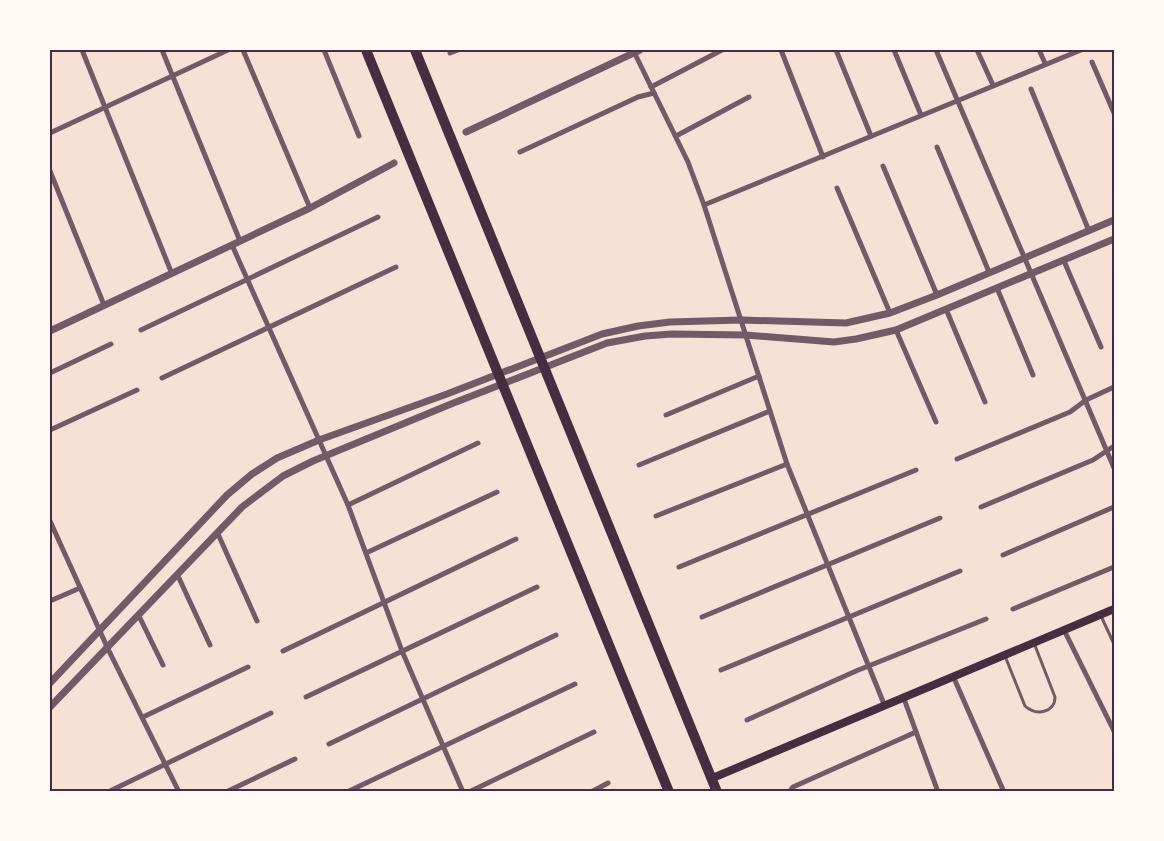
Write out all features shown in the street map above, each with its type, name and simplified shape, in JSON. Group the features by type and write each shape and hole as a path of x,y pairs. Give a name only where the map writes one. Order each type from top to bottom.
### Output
{"highway":[{"path":"366,50 669,792"},
{"path":"415,50 717,792"}],"main road":[{"path":"715,777 1114,609"}],"street":[{"path":"82,50 172,274"},
{"path":"162,50 240,241"},
{"path":"50,133 228,50"},
{"path":"243,50 310,208"},
{"path":"324,50 359,136"},
{"path":"450,53 458,50"},
{"path":"651,87 722,50"},
{"path":"781,50 823,157"},
{"path":"836,50 871,136"},
{"path":"894,50 921,115"},
{"path":"936,50 1114,468"},
{"path":"977,50 993,85"},
{"path":"1039,50 1045,63"},
{"path":"704,205 1081,50"},
{"path":"466,132 637,51 651,87 676,136 704,205 787,464 885,704"},
{"path":"1092,62 1114,113"},
{"path":"1031,89 1089,231"},
{"path":"520,152 638,97 654,93"},
{"path":"676,136 749,97"},
{"path":"937,147 989,272"},
{"path":"50,331 310,208 394,163"},
{"path":"883,166 937,296"},
{"path":"50,171 104,305"},
{"path":"837,188 890,313"},
{"path":"141,330 378,217"},
{"path":"50,683 227,495 252,474 277,458 319,440 447,394 602,334 670,322 741,320 846,323 890,313 937,296 1114,220"},
{"path":"50,707 242,507 283,476 327,456 451,404 607,343 672,334 746,335 834,342 896,330 1114,241"},
{"path":"232,245 348,505 402,651 463,792"},
{"path":"1064,261 1101,347"},
{"path":"162,378 396,267"},
{"path":"996,288 1034,375"},
{"path":"946,309 986,402"},
{"path":"896,330 936,422"},
{"path":"50,374 111,344"},
{"path":"666,415 759,376"},
{"path":"957,459 1070,412 1086,400 1114,387"},
{"path":"50,430 137,390"},
{"path":"639,465 770,411"},
{"path":"348,505 478,443"},
{"path":"981,507 1093,460 1114,446"},
{"path":"656,516 787,464"},
{"path":"679,567 916,470"},
{"path":"366,553 497,492"},
{"path":"1003,555 1114,507"},
{"path":"702,617 940,518"},
{"path":"50,521 108,649 178,792"},
{"path":"218,534 257,621"},
{"path":"283,651 516,539"},
{"path":"50,543 58,540"},
{"path":"1013,609 1114,567"},
{"path":"722,670 960,571"},
{"path":"178,576 210,645"},
{"path":"306,697 537,587"},
{"path":"50,601 80,588"},
{"path":"139,616 163,665"},
{"path":"747,720 869,666 986,619"},
{"path":"1064,630 1114,731"},
{"path":"329,744 556,635"},
{"path":"143,717 248,667"},
{"path":"953,676 1004,792"},
{"path":"347,792 575,684"},
{"path":"903,696 937,791"},
{"path":"108,792 271,713"},
{"path":"469,792 594,732"},
{"path":"789,792 803,782 916,732"},
{"path":"226,792 296,759"},
{"path":"591,792 608,783"}],"lane":[{"path":"1100,615 1114,644"},
{"path":"1004,655 1025,706 1032,712 1039,713 1052,707 1055,696 1034,642"}]}
